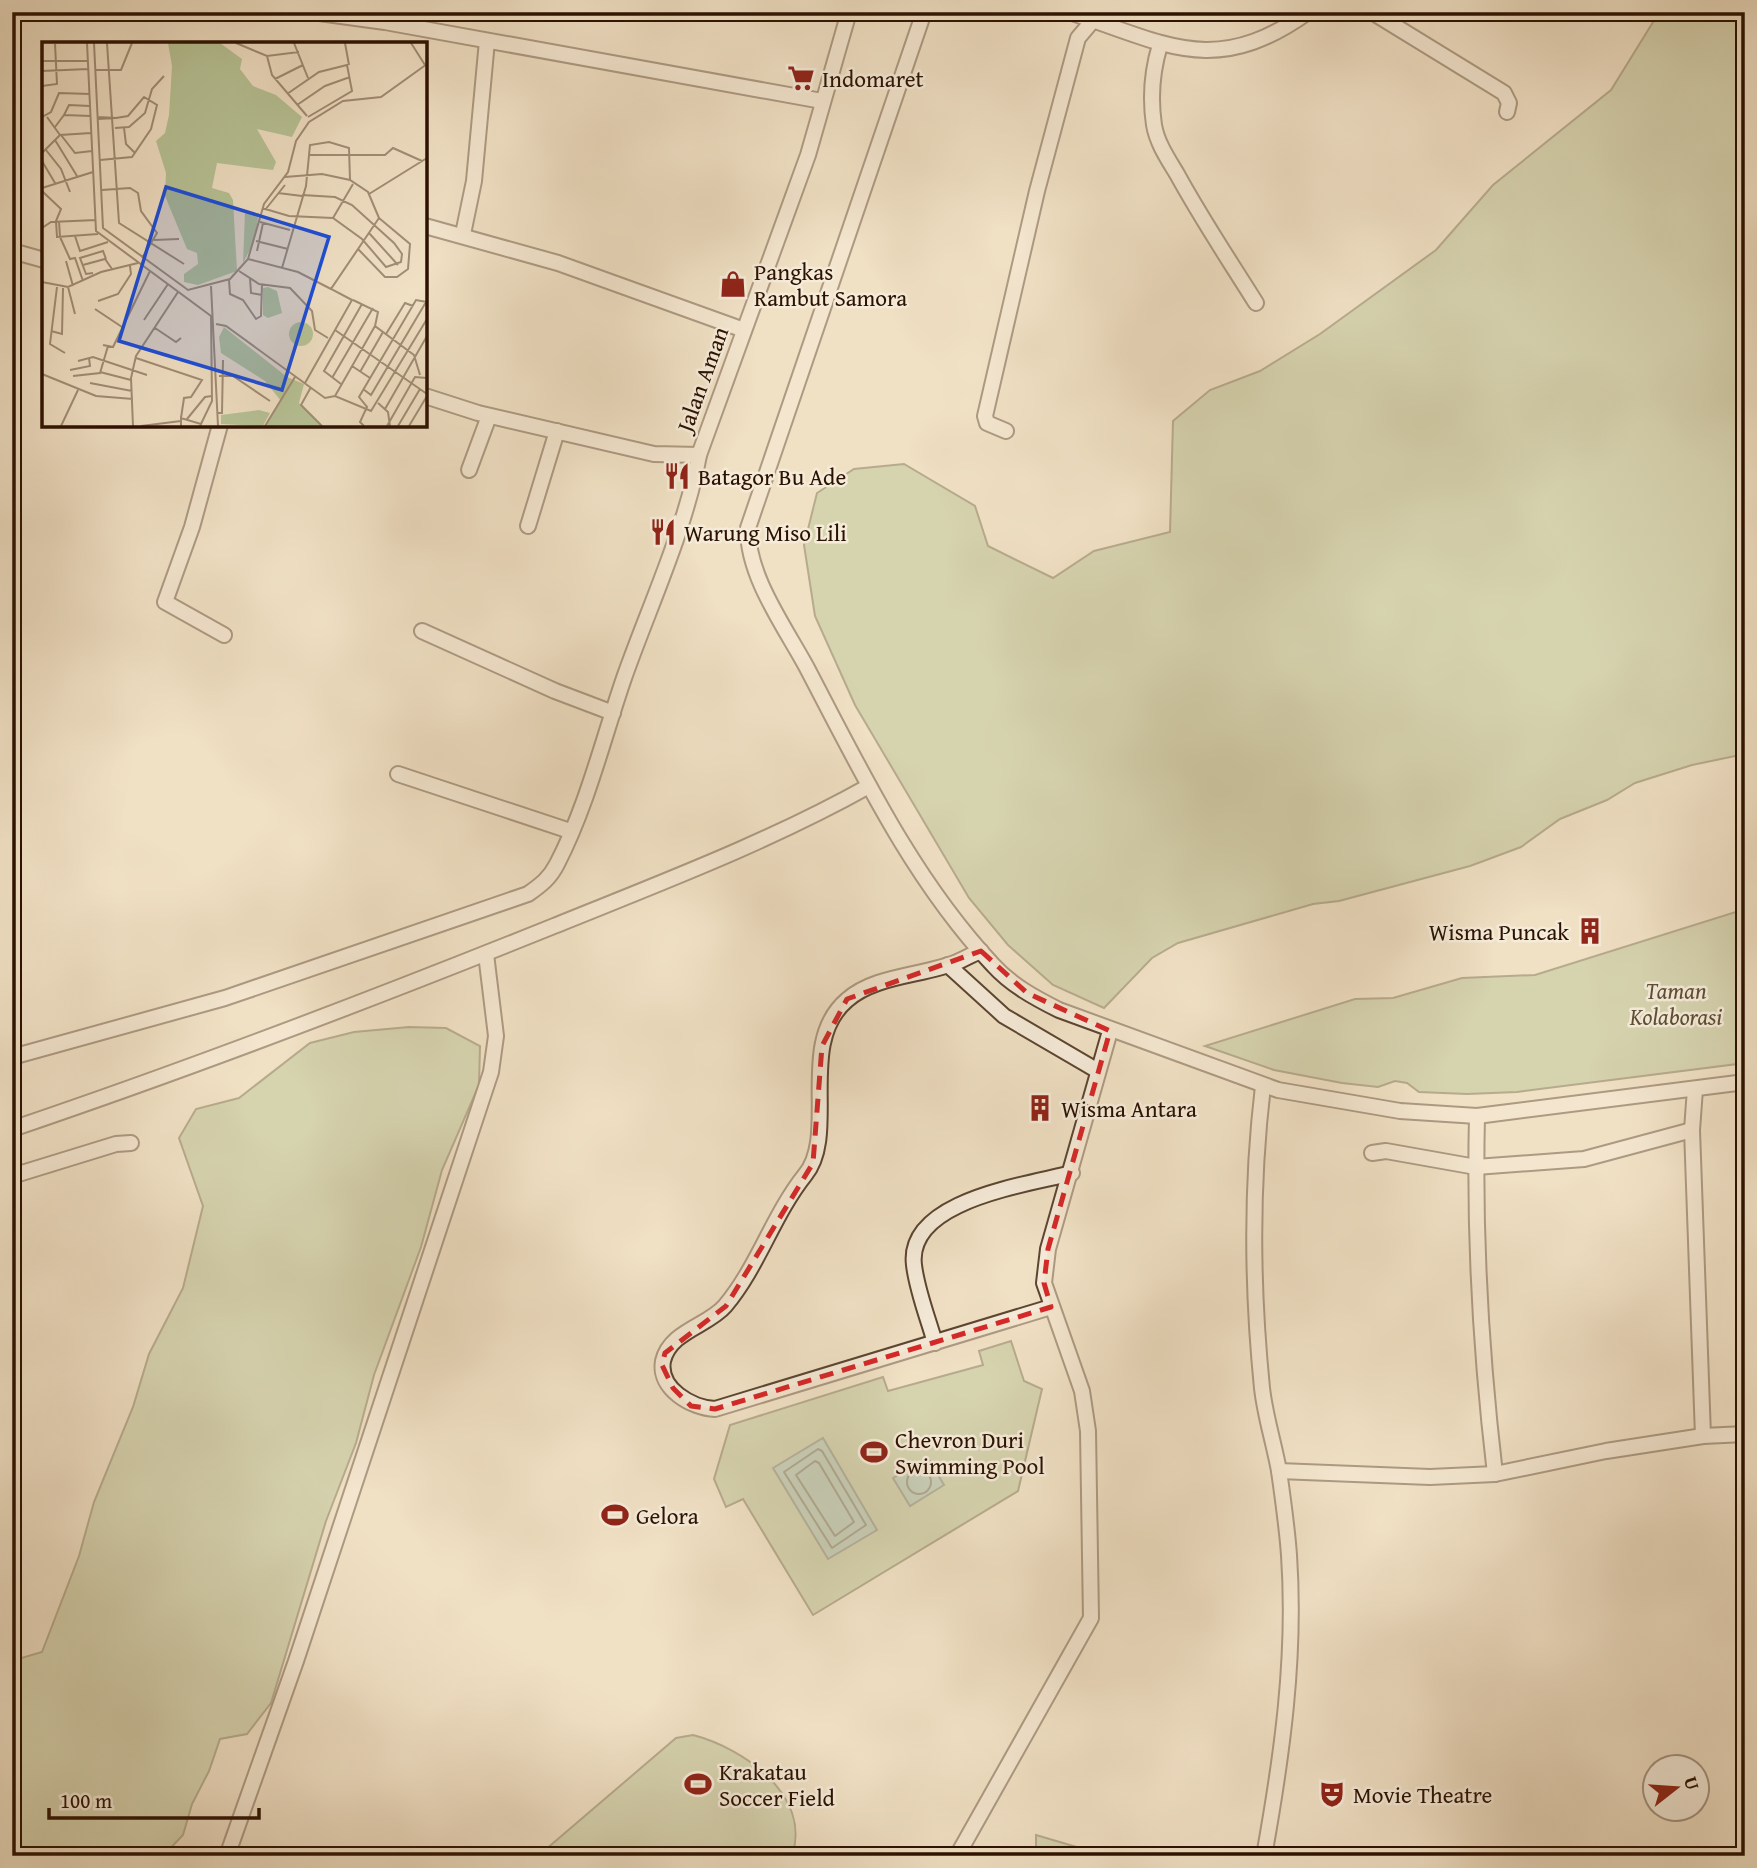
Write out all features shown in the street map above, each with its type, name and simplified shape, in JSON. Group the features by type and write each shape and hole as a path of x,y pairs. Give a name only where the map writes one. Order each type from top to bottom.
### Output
{"street":[{"path":"312,12 822,100"},
{"name":"Jalan Aman","path":"427,397 489,416 654,454 699,455 808,155 849,12"},
{"path":"924,12 748,528 750,553 769,596 869,786 921,873 948,912 981,951 1027,993 1059,1010 1110,1031 1263,1086 1400,1111 1477,1116 1745,1082"},
{"path":"1069,12 1098,16 1160,45 1191,50 1250,45 1287,27 1308,12"},
{"path":"1372,12 1504,93 1509,103 1507,112"},
{"path":"1006,431 987,423 985,416 1052,129 1078,38 1098,16"},
{"path":"463,234 474,181 487,41"},
{"path":"1160,45 1154,65 1152,92 1154,127 1160,144 1196,208 1256,303"},
{"path":"427,226 463,234 558,262 744,330"},
{"path":"12,251 42,259"},
{"path":"469,470 489,416"},
{"path":"219,427 192,527 165,602 224,635"},
{"path":"528,526 557,431"},
{"path":"12,1057 225,998 528,894 547,881 570,831 613,713 683,513 699,455"},
{"path":"422,631 555,691 613,713"},
{"path":"398,774 570,831"},
{"path":"12,1129 156,1080 486,954 828,809 869,786"},
{"path":"981,951 948,965 868,988 847,999 836,1012 822,1046 813,1163 780,1208 726,1306 676,1340 666,1353 662,1365 681,1398 691,1406 715,1409 1051,1307"},
{"path":"227,1856 296,1661 491,1072 496,1036 486,954"},
{"path":"948,965 1004,1016 1098,1070"},
{"path":"957,1856 1091,1618 1088,1431 1082,1391 1044,1283 1048,1249 1072,1173 1110,1031"},
{"path":"1263,1086 1254,1220 1257,1317 1262,1391 1279,1471 1289,1556 1291,1653 1286,1725 1264,1856"},
{"path":"1695,1089 1692,1130 1703,1436"},
{"path":"1477,1116 1478,1296 1495,1474"},
{"path":"1372,1153 1404,1154 1476,1167 1584,1159 1692,1130"},
{"path":"12,1176 116,1144 131,1143"},
{"path":"935,1343 914,1264 918,1241 925,1229 935,1217 955,1205 1072,1173"},
{"path":"1279,1471 1430,1477 1495,1474 1583,1455 1703,1436 1745,1434"}],"highlighted area":[{"path":"981,951 1027,993 1110,1031 1048,1249 1044,1283 1051,1307 715,1409 691,1406 673,1388 662,1365 665,1353 726,1306 813,1163 822,1046 847,999"}],"green space":[{"path":"1745,12 1745,754 1692,765 1635,783 1607,800 1560,819 1521,847 1470,866 1339,901 1313,904 1178,943 1152,958 1104,1008 1053,985 1008,945 969,898 855,705 815,616 804,545 817,493 854,469 904,464 975,506 988,546 1053,578 1094,551 1170,532 1173,421 1210,390 1260,371 1320,334 1436,250 1493,185 1611,90 1658,14"},
{"name":"Taman Kolaborasi","path":"1745,909 1745,1063 1517,1092 1467,1094 1419,1092 1407,1083 1395,1081 1378,1087 1342,1083 1274,1070 1205,1046 1355,999 1393,998 1462,978 1535,975"},
{"path":"409,1027 446,1028 480,1046 479,1085 442,1170 421,1247 374,1375 356,1443 326,1521 271,1703 247,1734 220,1739 209,1771 192,1804 183,1835 163,1856 12,1856 12,1693 18,1659 42,1652 79,1556 94,1502 133,1407 149,1354 183,1288 203,1206 179,1138 196,1109 239,1098 310,1043 354,1032"},
{"name":"Chevron Duri Swimming Pool","path":"1011,1341 1024,1381 1042,1389 1018,1491 813,1615 743,1499 726,1507 714,1479 730,1425 883,1377 888,1391 983,1365 979,1351"},
{"name":"Krakatau Soccer Field","path":"693,1735 712,1741 752,1763 783,1794 792,1813 796,1834 792,1856 538,1856 676,1738"},
{"path":"1036,1835 1107,1856 1036,1856"}],"water":[{"path":"823,1438 877,1530 828,1559 773,1468"},
{"path":"928,1458 944,1485 910,1506 893,1478"}],"place":[{"name":"Indomaret","path":"801,78"},
{"name":"Pangkas Rambut Samora","path":"733,284"},
{"name":"Batagor Bu Ade","path":"677,476"},
{"name":"Warung Miso Lili","path":"663,532"},
{"name":"Wisma Puncak","path":"1590,931"},
{"name":"Wisma Antara","path":"1040,1108"},
{"name":"Chevron Duri Swimming Pool","path":"874,1452"},
{"name":"Gelora","path":"615,1515"},
{"name":"Krakatau Soccer Field","path":"698,1784"},
{"name":"Movie Theatre","path":"1332,1794"}]}
